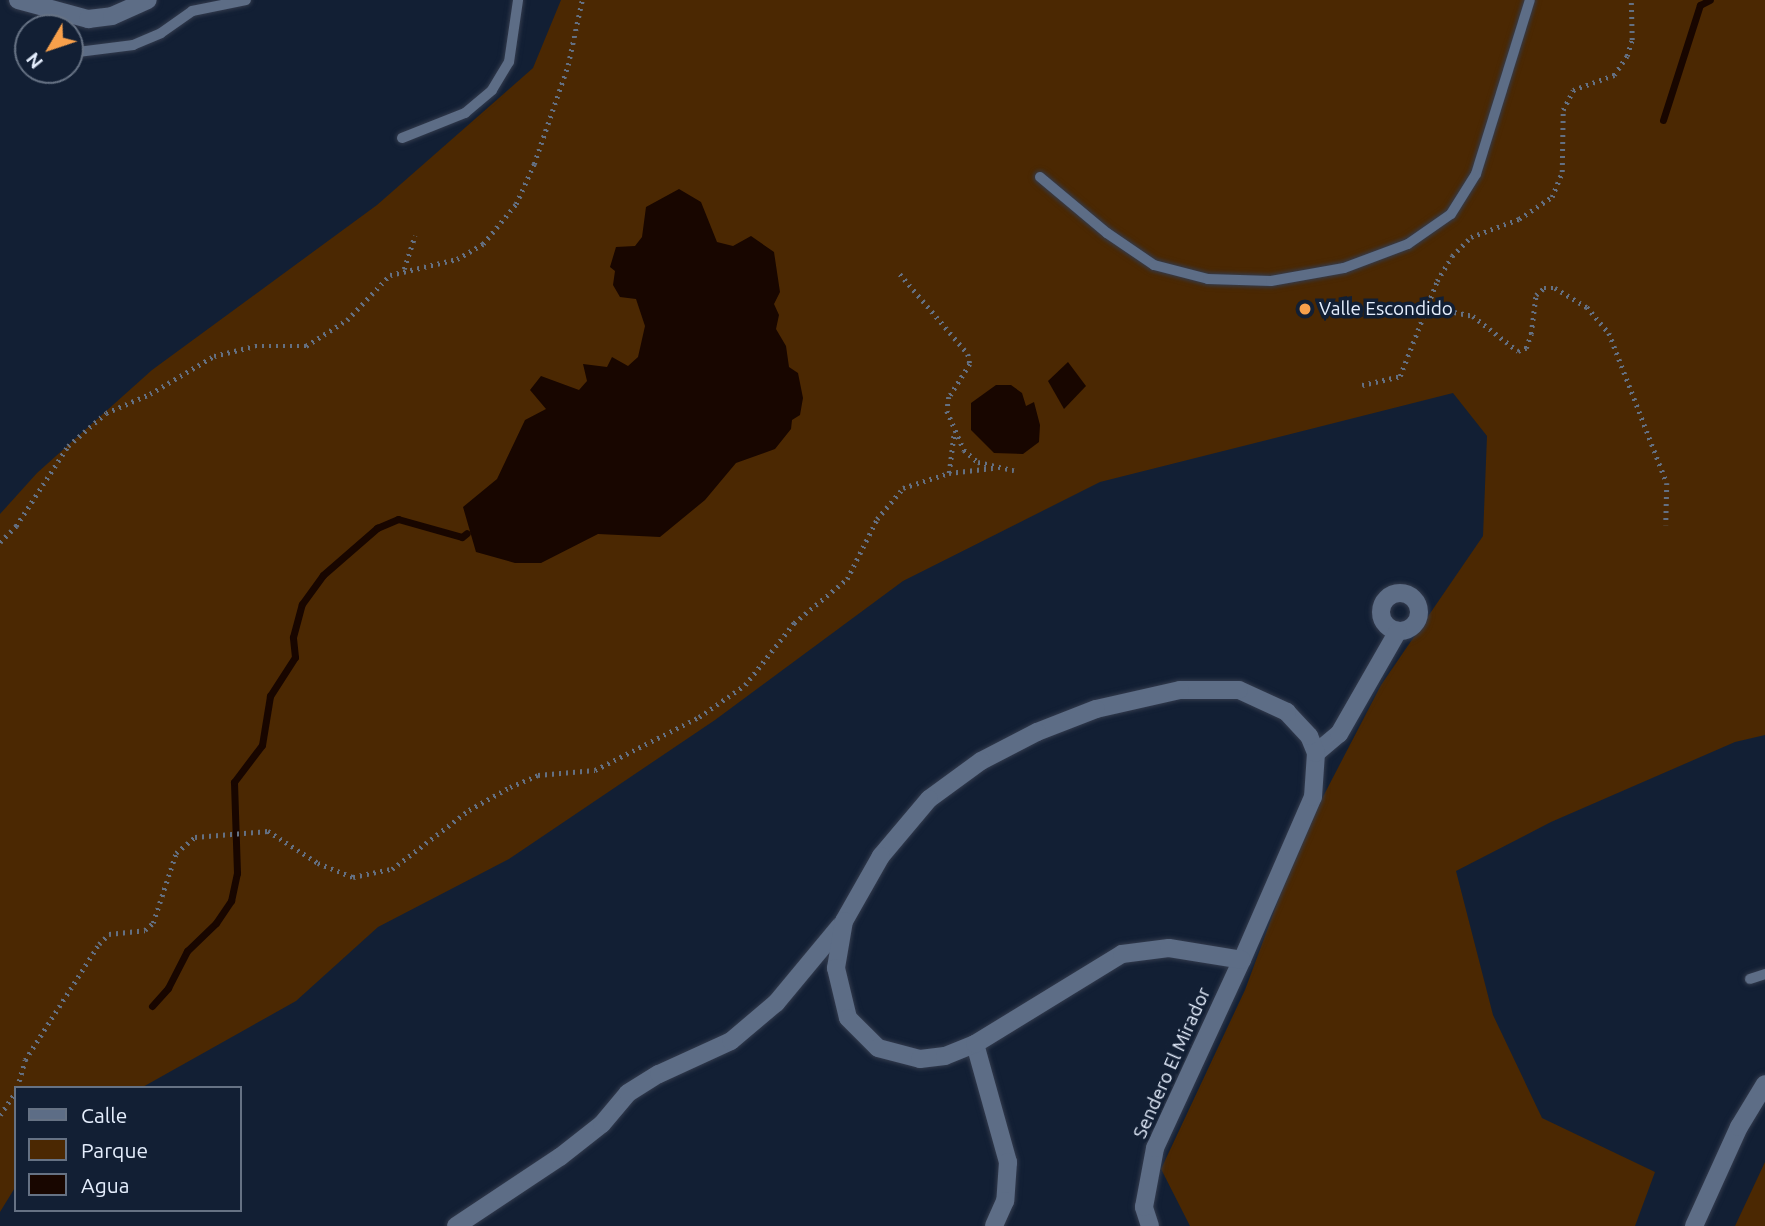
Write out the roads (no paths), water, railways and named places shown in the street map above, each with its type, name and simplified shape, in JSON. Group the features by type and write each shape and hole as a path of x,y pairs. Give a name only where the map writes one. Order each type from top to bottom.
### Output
{"street":[{"path":"18,0 88,19 112,16 148,0"},
{"path":"456,1226 560,1157 602,1124 628,1093 659,1074 731,1041 776,1003 844,920 881,856 945,786 1008,747 1096,709 1180,690 1239,690 1287,712 1316,753 1339,734 1398,631"},
{"name":"Sendero El Mirador","path":"1150,1226 1144,1207 1155,1147 1242,960 1313,797 1316,753"},
{"path":"844,920 836,981 848,1018 878,1048 904,1057 931,1059 975,1044 1122,954 1169,948 1242,960"},
{"path":"807,967 821,969 836,981"},
{"path":"975,1044 1008,1162 1005,1201 993,1226"},
{"path":"1694,1226 1739,1127 1765,1084"}],"lane":[{"path":"84,51 133,46 162,33 191,11 246,0"},
{"path":"402,138 465,113 492,90 509,62 518,0"},
{"path":"1040,177 1107,233 1154,265 1208,279 1271,281 1343,268 1408,244 1451,214 1476,174 1530,0"},
{"path":"1750,979 1765,974"}],"water":[{"path":"679,189 701,202 717,242 733,246 751,236 774,252 780,292 774,304 779,315 776,329 786,346 789,367 798,373 803,398 800,415 792,420 791,429 775,449 736,463 705,500 660,537 598,534 541,563 515,563 476,552 463,507 497,479 525,420 546,409 530,390 541,376 579,390 587,381 583,364 607,367 612,357 628,366 638,357 645,326 636,299 620,297 613,285 615,271 610,267 616,247 635,246 642,237 646,207"},
{"path":"1068,362 1086,386 1064,409 1048,381"},
{"path":"996,385 1011,385 1022,393 1026,406 1034,402 1040,425 1039,442 1023,454 994,453 971,430 971,403"}],"waterway":[{"path":"1663,120 1700,5 1710,0"},
{"path":"152,1006 168,988 187,951 216,923 231,901 237,873 234,782 262,745 270,696 295,657 293,637 302,604 323,575 377,528 398,519 462,537 467,533"}],"place":[{"name":"Valle Escondido","path":"1305,309"}]}
